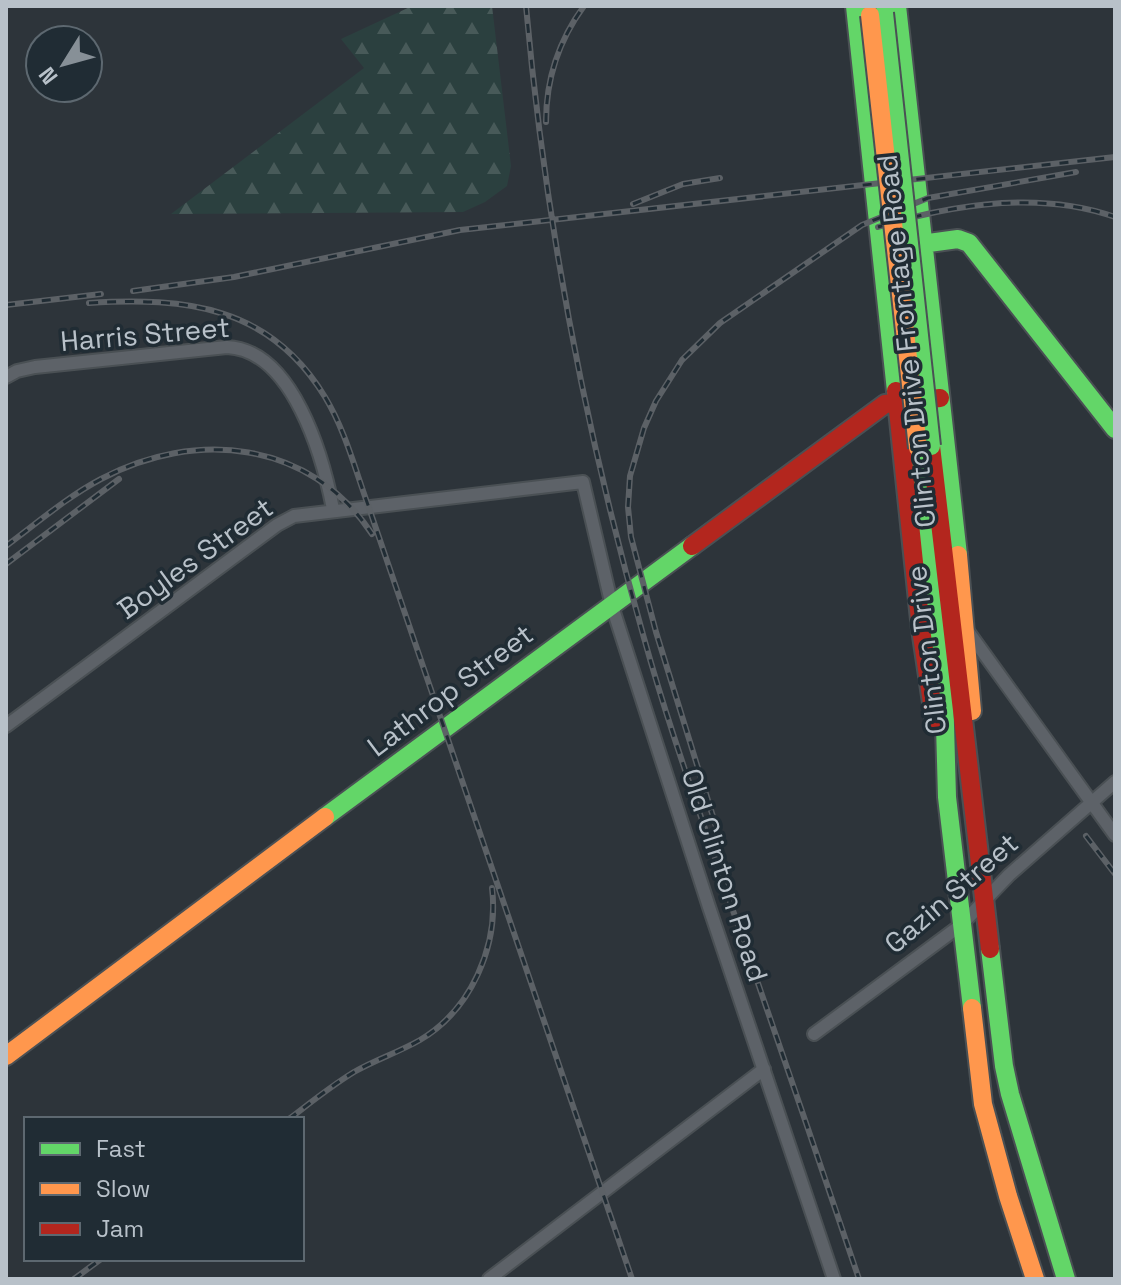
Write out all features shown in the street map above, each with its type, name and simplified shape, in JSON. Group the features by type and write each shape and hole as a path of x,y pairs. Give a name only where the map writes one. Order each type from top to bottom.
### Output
{"street":[{"name":"Clinton Drive Frontage Road","path":"876,9 923,244 966,628 979,788 976,814"},
{"name":"Clinton Drive Frontage Road","path":"876,9 881,248 921,629 947,797"},
{"name":"Clinton Drive","path":"876,9 924,447 944,689 947,797 983,1104 1035,1279"},
{"path":"881,248 958,239 969,243 1115,429"},
{"name":"Harris Street","path":"6,377 35,367 227,347 245,349 277,376 299,406 317,448 333,509"},
{"name":"Lathrop Street","path":"6,1056 885,404 940,398"},
{"name":"Clinton Drive","path":"924,447 976,814 1004,1066 1015,1123 1066,1279"},
{"name":"Boyles Street","path":"6,726 277,525 303,513 583,482"},
{"name":"Old Clinton Road","path":"583,482 612,606 834,1279"},
{"path":"966,628 1115,835"},
{"name":"Gazin Street","path":"814,1034 961,925 986,898 1115,782"},
{"path":"489,1279 764,1069"},
{"path":"1028,1257 1056,1248"}],"green space":[{"path":"412,6 492,6 511,166 507,186 485,202 463,212 171,214 364,68 341,39"}],"railway":[{"path":"526,6 544,166 570,325 623,560 673,735 859,1279"},
{"path":"546,122 551,76 561,47 584,6"},
{"path":"133,291 234,277 460,230 1115,157"},
{"path":"719,836 656,632 631,537 628,507 630,476 644,428 656,401 682,360 720,323 862,225 928,198 1076,172"},
{"path":"633,204 683,184 720,178"},
{"path":"878,227 936,212 997,204 1057,204 1115,217"},
{"path":"6,305 101,294"},
{"path":"89,303 159,302 223,314 252,326 279,343 303,367 325,397 354,464 632,1279"},
{"path":"6,546 64,502 101,479 137,463 174,453 212,450 248,452 284,462 317,479 346,503 372,534"},
{"path":"6,564 119,479"},
{"path":"1086,836 1115,874"},
{"path":"292,1117 354,1072 420,1040 454,1012 467,994 486,954 491,932 492,888"},
{"path":"74,1279 98,1261"}],"traffic: fast":[{"path":"855,6 896,391"},
{"path":"897,6 958,555"},
{"path":"884,13 931,446"},
{"path":"914,245 958,239 969,243 1115,429"},
{"path":"918,448 944,689 947,797 972,1008"},
{"path":"325,817 692,546"},
{"path":"990,949 1010,1094 1066,1279"}],"traffic: slow":[{"path":"870,15 918,448"},
{"path":"958,555 972,711"},
{"path":"6,1056 325,817"},
{"path":"972,1008 983,1104 1035,1279"}],"traffic: jam":[{"path":"896,391 921,629 935,723"},
{"path":"692,546 885,404 940,398"},
{"path":"931,446 990,949"}]}
